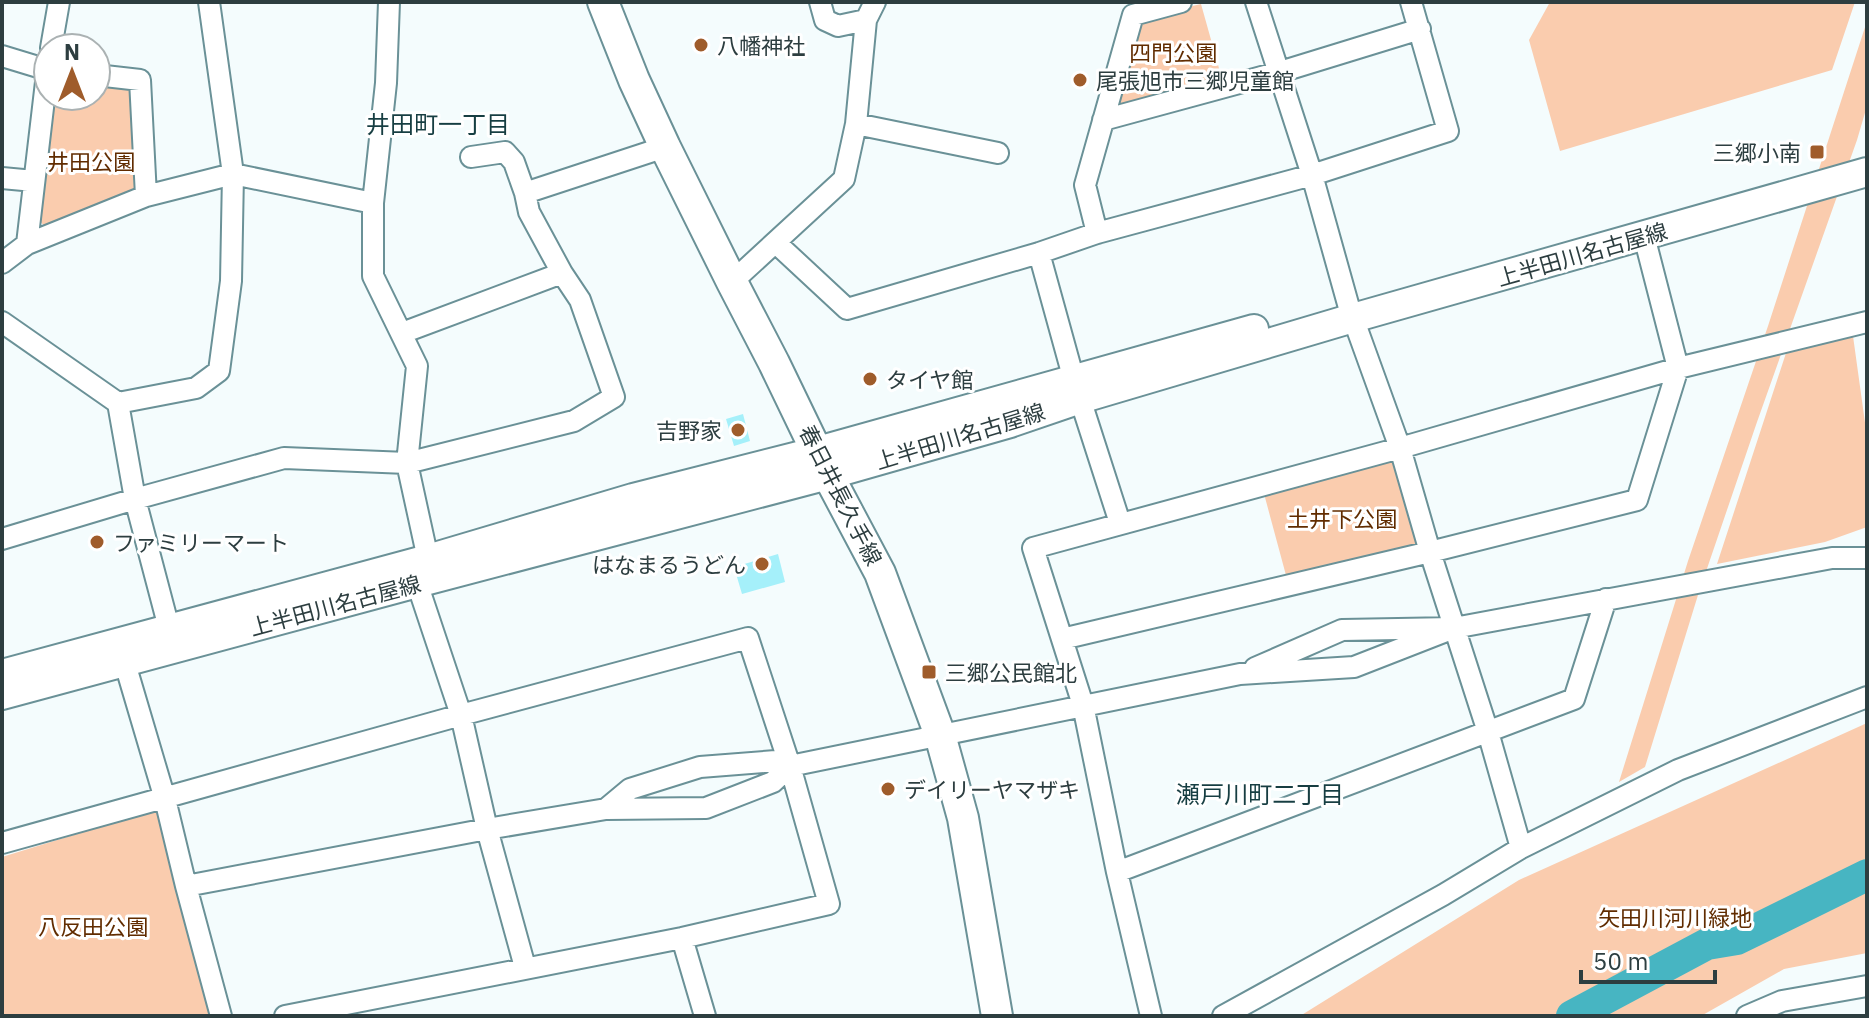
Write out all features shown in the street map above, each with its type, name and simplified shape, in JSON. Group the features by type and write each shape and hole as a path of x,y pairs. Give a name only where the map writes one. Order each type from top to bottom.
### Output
{"main road":[{"name":"春日井長久手線","path":"603,2 665,147 880,573 940,735 963,818 997,1016"},
{"name":"上半田川名古屋線","path":"2,695 122,652 422,571 633,498 823,463 1350,311 1867,153"},
{"name":"上半田川名古屋線","path":"1350,311 1644,236 1867,172"},
{"name":"上半田川名古屋線","path":"2,674 122,652 169,628 422,571"}],"street":[{"path":"54,32 59,2"},
{"path":"118,403 196,388 219,371 231,281 233,174 209,2"},
{"path":"389,2 386,83 373,203 373,276 417,366 407,463 422,571 525,967"},
{"path":"820,2 825,20 838,26 871,11"},
{"path":"1097,233 1085,185 1133,15 1181,2"},
{"path":"1256,2 1312,175 1350,311 1400,448 1521,848"},
{"path":"776,243 847,309 1097,233 1312,175 1448,131 1411,2"},
{"path":"732,282 844,179 856,124 871,11"},
{"path":"1103,120 1280,72 1420,29"},
{"path":"2,56 32,64"},
{"path":"112,77 140,80 146,196"},
{"path":"27,244 43,112"},
{"path":"856,124 998,153"},
{"path":"525,193 665,147"},
{"path":"2,539 284,458 407,463 574,421 614,397 580,300 529,212 514,162 505,152 471,157"},
{"path":"2,263 27,244 146,196 233,174 373,203"},
{"path":"2,178 34,181"},
{"path":"1062,639 1637,500 1678,368 1644,236"},
{"path":"1039,253 1077,389 1120,523"},
{"path":"402,333 562,273"},
{"path":"2,322 118,403 135,499 169,628"},
{"path":"1151,1016 1117,872 1083,705 1033,548 1678,368 1867,322"},
{"path":"1832,558 1867,543"},
{"path":"1240,674 1342,630 1454,628 1832,558 1867,558"},
{"path":"1117,872 1574,699 1606,599"},
{"path":"606,809 630,789 700,767 776,761 790,766 1240,674 1354,667 1454,628"},
{"path":"2,843 748,638 790,766 829,904 682,938 285,1016"},
{"path":"122,652 165,799 221,1016"},
{"path":"1223,1016 1443,895 1521,848 1678,770 1867,697"},
{"path":"186,886 606,809 706,808 773,782 790,766"},
{"path":"682,938 705,1016"},
{"path":"1747,1016 1782,1001 1867,986"}],"green space":[{"path":"1550,2 1855,2 1832,70 1560,151 1529,40"},
{"name":"四門公園","path":"1201,4 1222,79 1112,110 1137,19"},
{"path":"1867,21 1867,106 1857,140 1698,595 1645,767 1619,782 1688,561"},
{"name":"井田公園","path":"112,84 134,86 138,192 47,229 37,218 51,112 112,112"},
{"path":"1853,336 1867,437 1867,527 1825,542 1717,564 1786,353"},
{"name":"土井下公園","path":"1394,457 1421,546 1287,579 1263,490"},
{"name":"矢田川河川緑地","path":"1867,723 1867,953 1784,969 1701,1016 1300,1016 1519,880"},
{"name":"八反田公園","path":"158,809 210,1016 2,1016 2,857"}],"building":[{"name":"吉野家","path":"743,414 750,441 734,446 726,419"},
{"path":"778,554 785,582 742,594 734,567"}],"waterway":[{"path":"1572,1016 1707,944 1737,939 1867,875"}],"place":[{"name":"八幡神社","path":"701,45"},
{"name":"尾張旭市三郷児童館","path":"1080,80"},
{"name":"三郷小南","path":"1817,152"},
{"name":"タイヤ館","path":"870,379"},
{"name":"吉野家","path":"738,430"},
{"name":"ファミリーマート","path":"97,542"},
{"name":"はなまるうどん","path":"762,564"},
{"name":"三郷公民館北","path":"929,672"},
{"name":"デイリーヤマザキ","path":"888,789"}],"district":[{"name":"井田町一丁目","path":"438,124"},
{"name":"瀬戸川町二丁目","path":"1260,794"}]}
